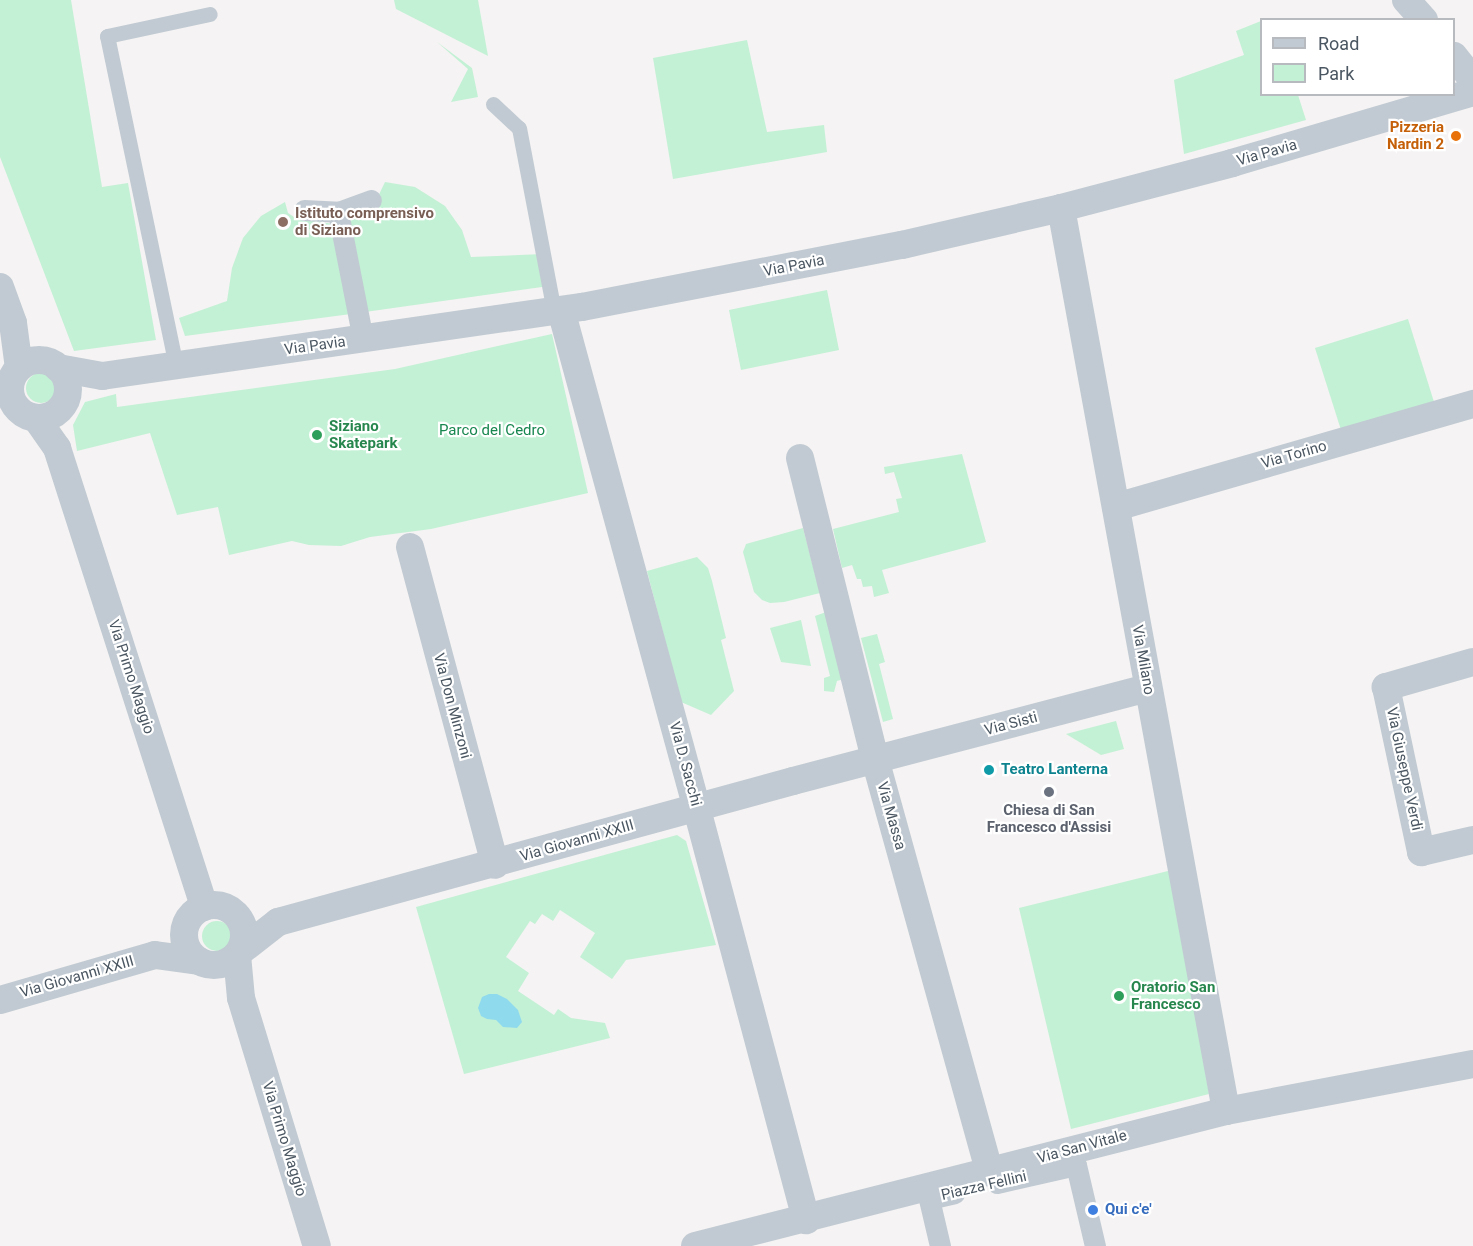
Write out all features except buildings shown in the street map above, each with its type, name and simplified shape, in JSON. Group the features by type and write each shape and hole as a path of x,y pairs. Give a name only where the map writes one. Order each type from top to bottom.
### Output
{"street":[{"path":"1406,0 1422,18"},
{"path":"1455,57 1473,80"},
{"name":"Via Pavia","path":"36,408 102,376 557,310 891,247 1061,208 1232,163 1473,92"},
{"path":"304,210 339,212 371,200"},
{"name":"Via Milano","path":"1061,208 1226,1111"},
{"path":"339,212 363,339"},
{"name":"Via Primo Maggio","path":"0,287 13,323 10,377 12,399 36,408 57,448 204,907"},
{"name":"Via D. Sacchi","path":"557,310 697,807 806,1220"},
{"name":"Via Primo Maggio","path":"13,323 66,379 68,390 36,408"},
{"path":"10,377 28,362 52,364"},
{"name":"Via Pavia","path":"52,364 102,376"},
{"name":"Via Torino","path":"1116,507 1473,404"},
{"name":"Via Massa","path":"801,458 875,759 989,1171"},
{"name":"Via Don Minzoni","path":"410,547 495,864"},
{"name":"Via Giuseppe Verdi","path":"1473,662 1386,687 1421,852 1473,840"},
{"name":"Via Sisti","path":"875,759 1148,688"},
{"name":"Via Giovanni XXIII","path":"240,952 279,922 875,759"},
{"path":"184,930 194,912 204,907 225,907 237,914"},
{"name":"Via Primo Maggio","path":"237,914 245,928 240,952 241,998 317,1246"},
{"name":"Via Giovanni XXIII","path":"237,914 279,922"},
{"name":"Via Primo Maggio","path":"184,930 185,947 241,998"},
{"name":"Via Giovanni XXIII","path":"0,1000 155,955 184,930"},
{"path":"205,964 232,961 240,952"},
{"name":"Via Giovanni XXIII","path":"155,955 205,964"},
{"name":"Via San Vitale","path":"695,1246 806,1220 1226,1111 1473,1064"},
{"name":"Piazza Fellini","path":"940,1246 929,1199 1076,1165 1095,1246"}],"lane":[{"path":"176,366 107,36 210,14"},
{"path":"493,104 519,128 557,310"}],"green space":[{"path":"0,0 71,0 102,187 128,183 156,340 74,351 0,157"},
{"path":"394,0 478,0 488,56 396,9"},
{"path":"1260,21 1260,96 1298,96 1306,120 1184,154 1174,80 1244,55 1236,31"},
{"path":"747,40 767,132 824,125 827,152 673,179 653,58"},
{"path":"437,42 472,68 478,97 451,102 468,69"},
{"path":"385,182 415,187 445,206 462,230 471,257 543,254 549,286 365,312 348,222 372,209"},
{"path":"285,202 288,213 297,219 334,224 351,314 185,336 179,318 227,301 232,268 243,238 261,216"},
{"path":"827,290 839,350 741,370 729,310"},
{"path":"1408,319 1434,402 1341,430 1315,348"},
{"name":"Parco del Cedro","path":"552,334 588,493 431,529 370,537 341,546 309,545 292,541 229,555 218,507 177,515 150,433 77,451 73,425 85,402 116,394 117,407 395,369"},
{"path":"41,373 52,377 56,388 52,399 41,403 30,399 26,388 30,377"},
{"path":"962,454 986,542 882,570 889,593 874,597 872,586 863,587 852,565 842,568 833,529 899,512 896,499 902,498 894,472 885,474 884,467"},
{"path":"803,528 820,593 784,602 770,603 762,600 754,592 743,552 746,544"},
{"path":"697,557 708,568 712,581 726,638 721,640 734,691 711,715 681,702 647,571"},
{"path":"829,611 847,678 837,681 834,692 824,691 824,678 830,676 815,616"},
{"path":"801,620 811,666 781,662 770,628"},
{"path":"877,634 885,662 879,664 893,719 883,722 861,638"},
{"path":"1116,721 1124,749 1101,755 1066,734"},
{"path":"677,835 686,841 716,945 626,960 612,979 580,957 595,933 560,910 553,921 542,914 535,924 530,921 506,957 529,973 518,991 554,1015 558,1009 571,1018 605,1023 610,1038 464,1074 416,907"},
{"name":"Oratorio San Francesco","path":"1172,870 1209,1094 1071,1129 1019,908"},
{"path":"217,921 228,925 232,936 228,947 217,951 206,947 202,936 206,925"}],"water":[{"path":"497,994 507,999 518,1010 522,1022 517,1028 503,1027 496,1020 481,1016 478,1008 482,997"}],"place":[{"name":"Pizzeria Nardin 2","path":"1456,136"},
{"name":"Istituto comprensivo di Siziano","path":"283,222"},
{"name":"Siziano Skatepark","path":"317,435"},
{"name":"Teatro Lanterna","path":"989,770"},
{"name":"Chiesa di San Francesco d'Assisi","path":"1049,792"},
{"name":"Oratorio San Francesco","path":"1119,996"},
{"name":"Qui c'e'","path":"1093,1210"}]}
